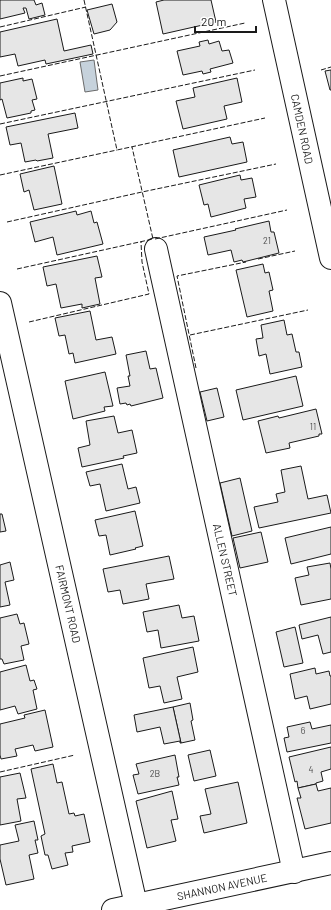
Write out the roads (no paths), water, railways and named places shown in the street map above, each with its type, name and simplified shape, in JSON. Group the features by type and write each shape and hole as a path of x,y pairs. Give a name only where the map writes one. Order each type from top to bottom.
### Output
{"street":[{"name":"CAMDEN ROAD","path":"274,0 325,199 331,258"},
{"name":"ALLEN STREET","path":"156,249 294,872"},
{"name":"FAIRMONT ROAD","path":"0,303 136,905"},
{"name":"SHANNON AVENUE","path":"113,910 331,864"}]}
